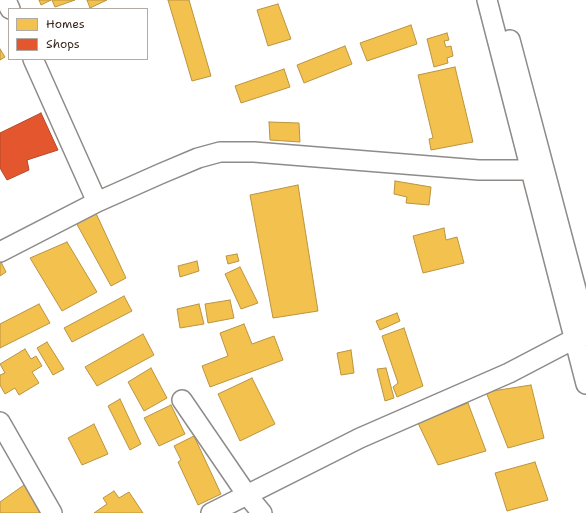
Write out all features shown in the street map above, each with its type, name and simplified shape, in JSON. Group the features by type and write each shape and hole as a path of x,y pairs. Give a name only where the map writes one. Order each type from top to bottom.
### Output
{"street":[{"path":"487,0 536,168 578,304 586,384"},
{"path":"500,0 536,168"},
{"path":"33,60 97,202"},
{"path":"0,252 97,202 198,158 220,152 254,152 479,170 536,168"},
{"path":"211,513 360,438 509,372 582,334"},
{"path":"182,400 247,495 262,513"},
{"path":"0,422 52,513"}],"building: Homes":[{"path":"39,0 51,0 41,5"},
{"path":"52,0 75,0 55,7"},
{"path":"87,0 107,0 90,8"},
{"path":"168,0 189,0 211,76 192,81"},
{"path":"278,4 291,39 268,46 257,10"},
{"path":"411,25 417,44 367,61 360,43"},
{"path":"447,33 449,40 444,41 446,47 451,46 453,56 447,58 448,63 434,67 427,39"},
{"path":"345,46 352,64 304,83 297,65"},
{"path":"0,49 5,57 0,60"},
{"path":"455,67 473,142 431,150 429,139 433,138 418,75"},
{"path":"284,69 290,87 241,103 235,86"},
{"path":"269,122 299,123 300,142 270,140"},
{"path":"395,181 431,187 429,205 406,203 407,197 394,194"},
{"path":"298,185 318,311 273,318 250,195"},
{"path":"94,209 126,278 111,286 74,219"},
{"path":"444,228 446,240 457,237 464,263 423,273 413,236"},
{"path":"67,242 97,292 62,311 30,258"},
{"path":"237,254 239,261 228,264 226,256"},
{"path":"0,260 6,272 0,276"},
{"path":"197,261 199,271 180,277 178,266"},
{"path":"240,267 258,303 241,309 225,274"},
{"path":"124,296 132,311 72,342 64,328"},
{"path":"230,300 234,318 208,323 205,304"},
{"path":"39,304 50,323 0,348 0,324"},
{"path":"199,304 204,324 180,328 177,309"},
{"path":"397,313 400,321 380,330 376,321"},
{"path":"244,324 252,344 274,336 283,360 210,387 202,366 228,356 220,333"},
{"path":"404,328 423,386 397,397 393,387 398,383 382,336"},
{"path":"143,334 154,355 97,386 85,367"},
{"path":"47,342 64,369 53,375 37,348"},
{"path":"25,349 31,359 36,356 42,366 32,372 39,383 19,395 15,388 5,394 0,385 0,375 5,373 0,364"},
{"path":"351,350 354,373 341,375 337,353"},
{"path":"151,368 167,398 144,411 128,382"},
{"path":"386,368 394,398 385,401 377,369"},
{"path":"252,378 275,424 240,441 218,394"},
{"path":"531,385 544,438 508,448 486,392"},
{"path":"120,399 141,444 130,450 108,406"},
{"path":"468,403 486,451 438,465 418,423"},
{"path":"171,405 185,434 159,446 144,418"},
{"path":"94,424 108,454 82,465 68,438"},
{"path":"194,436 221,494 198,505 178,462 181,460 174,446"},
{"path":"535,462 548,500 507,511 495,473"},
{"path":"24,485 47,510 46,513 0,513 0,502"},
{"path":"114,491 119,498 129,492 143,513 94,513 107,504 103,498"}],"building: Shops":[{"path":"41,113 58,150 27,160 29,170 7,180 0,168 0,133"}]}
